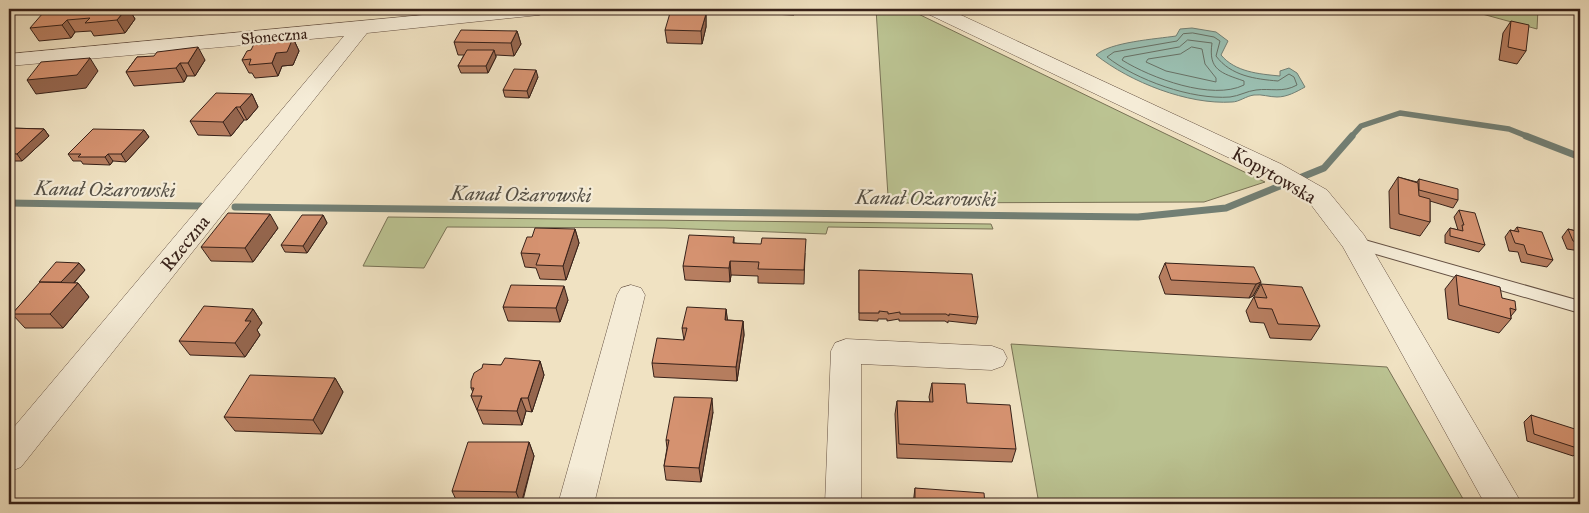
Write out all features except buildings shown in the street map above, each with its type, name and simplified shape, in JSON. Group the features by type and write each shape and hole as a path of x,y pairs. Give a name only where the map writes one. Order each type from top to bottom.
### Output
{"street":[{"name":"Słoneczna","path":"9,60 361,28 539,9"},
{"name":"Kopytowska","path":"933,9 1292,181 1318,196 1354,242 1504,504"},
{"name":"Rzeczna","path":"9,457 361,28"},
{"path":"576,504 631,295"},
{"path":"843,504 846,351 992,358"}],"lane":[{"path":"1354,242 1580,307"}],"green space":[{"path":"876,9 908,9 1265,182 1204,202 899,203 888,196"},
{"path":"1464,9 1538,9 1537,29"},
{"path":"388,217 991,224 993,229 828,227 826,234 665,228 447,227 424,268 363,266"},
{"path":"1011,344 1387,367 1466,504 1039,504"}],"water":[{"path":"1192,28 1216,32 1228,41 1221,55 1240,69 1280,76 1280,71 1289,68 1297,73 1305,87 1281,97 1254,95 1232,102 1197,100 1142,83 1096,55 1122,44 1176,36 1180,29"}],"waterway":[{"name":"Kanał Ożarowski","path":"1351,137 1361,126 1400,113 1509,129 1529,137"},
{"name":"Kanał Ożarowski","path":"235,207 1138,217 1226,208 1324,168 1352,136"},
{"name":"Kanał Ożarowski","path":"1526,136 1580,157"},
{"name":"Kanał Ożarowski","path":"9,203 200,206"}]}
